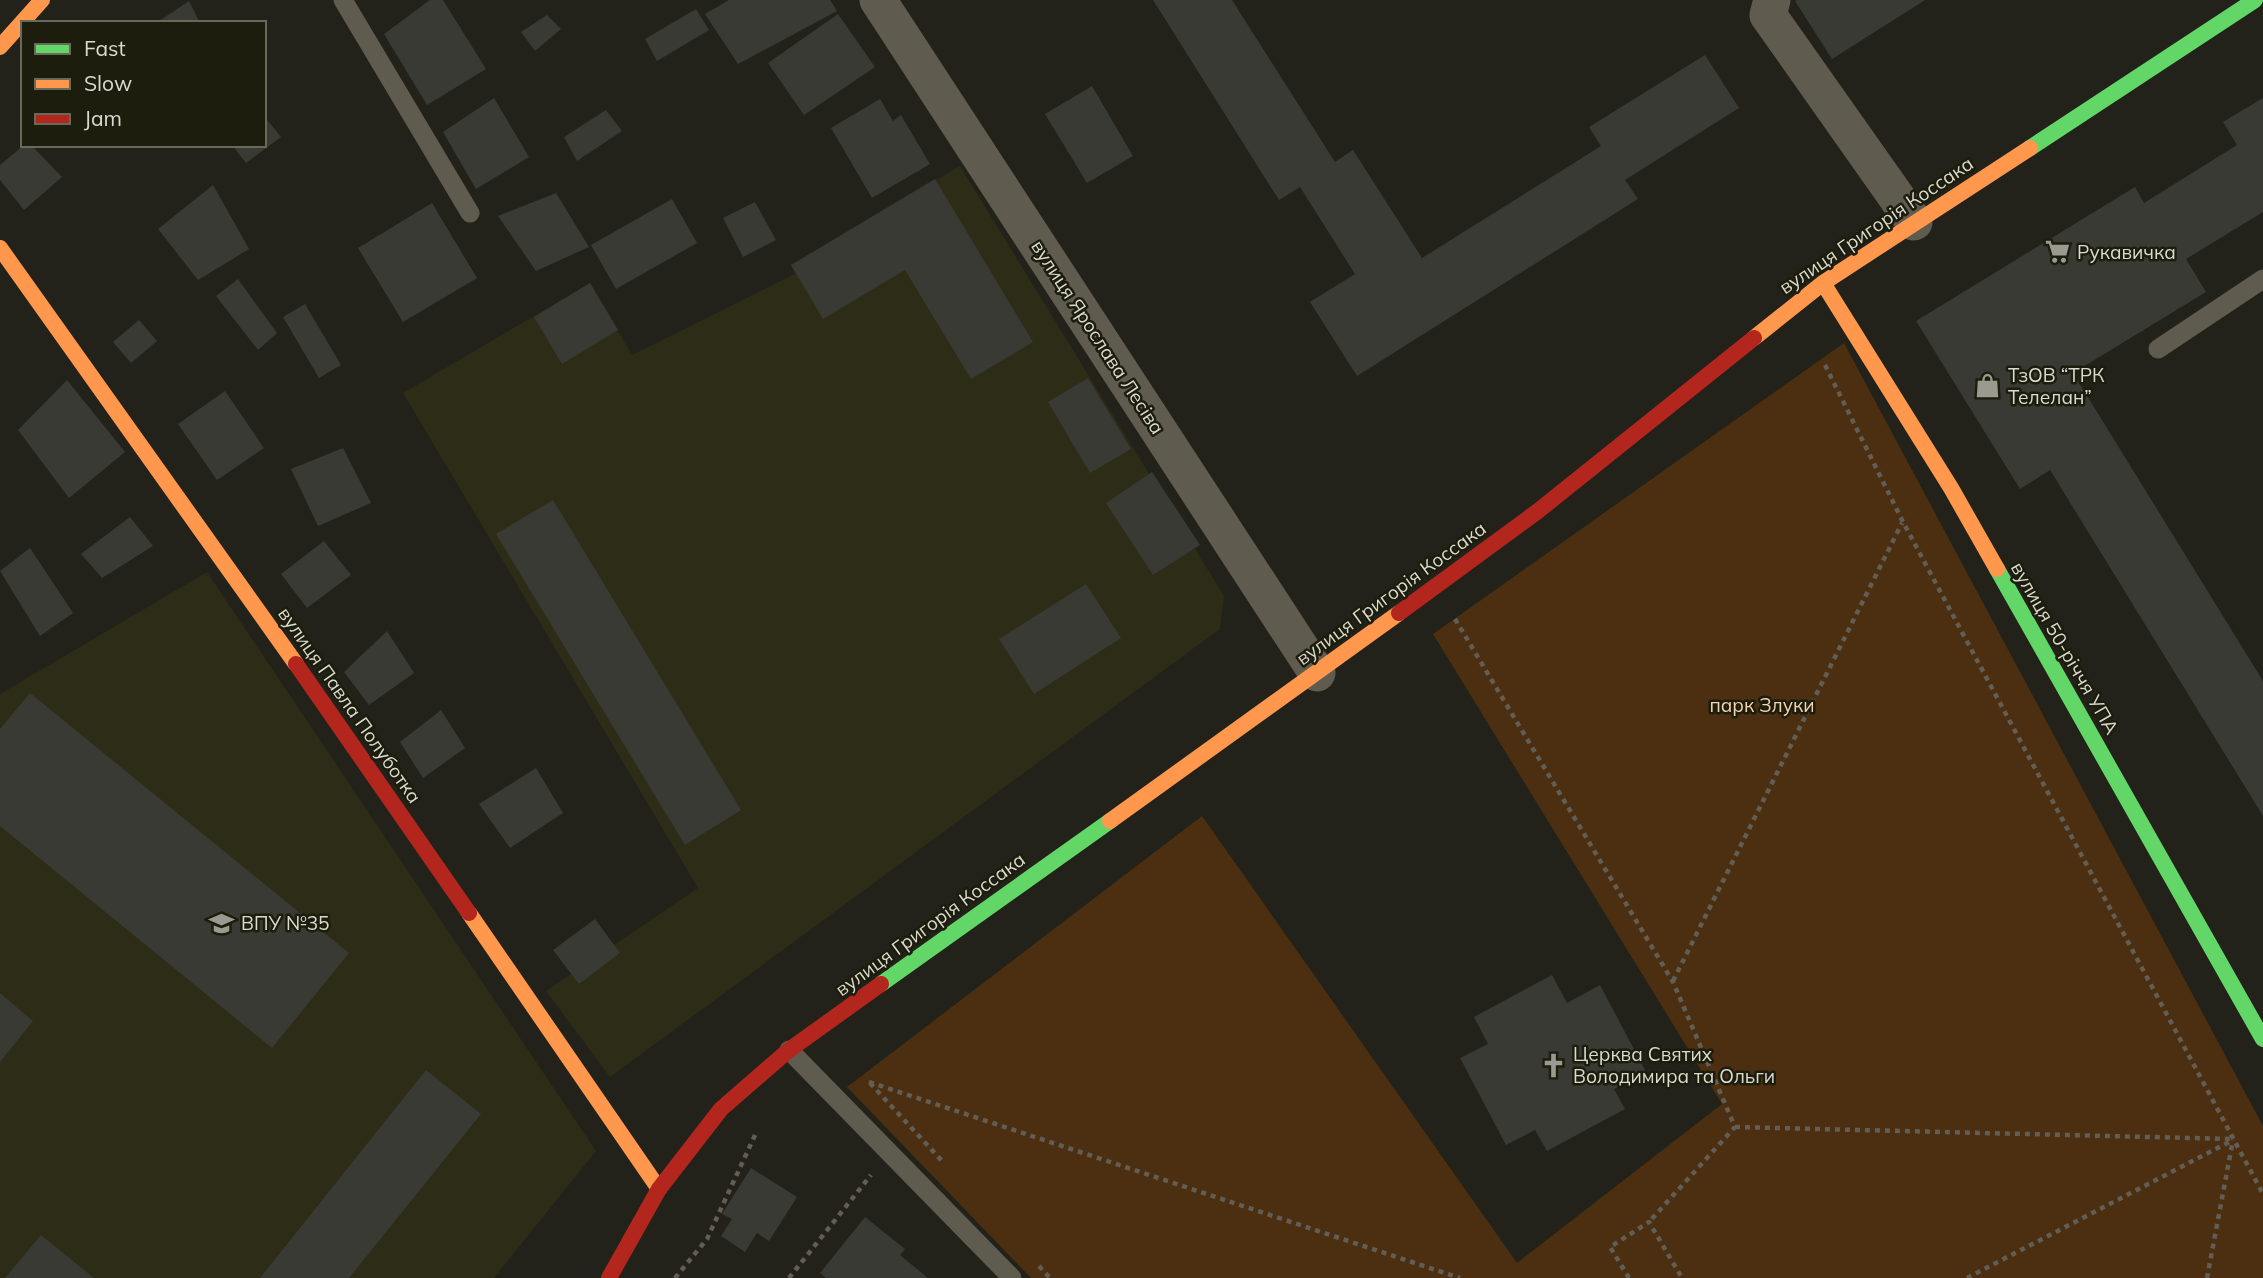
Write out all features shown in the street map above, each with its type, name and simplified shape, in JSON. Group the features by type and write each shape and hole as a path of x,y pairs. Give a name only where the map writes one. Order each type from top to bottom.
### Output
{"street":[{"path":"23,21 42,0"},
{"name":"вулиця Ярослава Лесіва","path":"878,0 1317,673"},
{"path":"1772,0 1768,15 1914,222"},
{"name":"вулиця Григорія Коссака","path":"608,1278 659,1189 721,1109 789,1050 1317,673 1538,511 1823,282 2255,0"},
{"path":"0,47 21,24"},
{"name":"вулиця Павла Полуботка","path":"0,248 317,693 659,1189"},
{"name":"вулиця 50-річчя УПА","path":"1823,282 1951,488 2263,1039"}],"lane":[{"path":"343,0 470,213"},
{"path":"2158,349 2263,279"},
{"path":"789,1050 1012,1278"}],"path":[{"path":"1821,356 1903,522 2263,1194"},
{"path":"1673,982 1903,522"},
{"path":"1454,618 1673,982 1735,1127"},
{"path":"869,1082 1460,1278"},
{"path":"1629,1278 1610,1247 1649,1222 1735,1127 2233,1139"},
{"path":"1966,1278 2233,1139"},
{"path":"2207,1278 2233,1139"},
{"path":"789,1278 890,1152"},
{"path":"1649,1222 1682,1278"}],"shaded area":[{"path":"960,166 1224,596 1220,629 610,1077 546,991 698,888 403,393 590,283 632,355 795,274 791,265"},
{"name":"ВПУ №35","path":"207,572 596,1151 494,1278 0,1278 0,694"}],"green space":[{"name":"парк Злуки","path":"1844,343 2263,1126 2263,1278 1031,1278 847,1087 1202,816 1517,1263 1722,1104 1433,634"}],"building":[{"path":"430,0 443,0 486,69 427,105 384,34"},
{"path":"729,0 830,0 837,11 738,64 705,14"},
{"path":"1153,0 1232,0 1335,162 1353,150 1422,258 1601,146 1589,127 1705,55 1739,108 1625,180 1638,199 1357,376 1310,302 1355,274 1300,187 1279,200"},
{"path":"1925,0 1832,59 1795,1"},
{"path":"189,1 199,21 159,21"},
{"path":"696,9 709,30 657,61 645,39"},
{"path":"838,14 875,67 804,115 768,63"},
{"path":"547,15 561,29 535,51 521,32"},
{"path":"1092,86 1133,156 1087,183 1045,114"},
{"path":"494,98 529,157 476,189 443,132"},
{"path":"2263,98 2263,212 2186,259 2206,292 2073,373 2263,681 2263,816 2050,470 2020,489 1916,321 2135,187 2144,203 2237,145 2223,122"},
{"path":"880,99 893,121 901,115 930,164 872,198 831,128"},
{"path":"606,110 622,131 577,161 564,137"},
{"path":"266,118 281,137 246,163 234,147 266,147"},
{"path":"22,147 33,147 62,177 24,210 0,180 0,165"},
{"path":"935,179 1033,342 971,379 905,270 823,319 791,265"},
{"path":"213,185 249,249 198,280 158,229"},
{"path":"556,193 589,247 536,271 498,216"},
{"path":"672,199 697,243 616,289 591,245"},
{"path":"755,202 776,240 743,257 723,218"},
{"path":"432,203 477,278 403,322 358,248"},
{"path":"238,279 277,333 258,350 216,296"},
{"path":"590,283 618,330 562,364 534,317"},
{"path":"305,304 341,365 319,378 283,317"},
{"path":"139,320 157,341 131,363 113,342"},
{"path":"1088,378 1131,449 1090,473 1048,402"},
{"path":"67,380 125,452 69,498 18,430"},
{"path":"225,391 264,448 217,480 178,424"},
{"path":"343,448 371,503 318,526 291,469"},
{"path":"1152,472 1200,545 1153,575 1106,503"},
{"path":"553,500 741,810 685,845 496,534"},
{"path":"130,517 153,546 102,578 81,554"},
{"path":"324,541 351,575 307,608 281,574"},
{"path":"30,548 73,613 40,636 0,571"},
{"path":"1086,584 1121,638 1034,694 999,639"},
{"path":"387,631 414,673 369,705 344,672"},
{"path":"30,693 349,953 272,1048 0,826 0,729"},
{"path":"441,710 465,748 423,778 400,742"},
{"path":"536,768 563,813 510,848 479,804"},
{"path":"595,919 620,953 579,984 553,950"},
{"name":"Церква Святих Володимира та Ольги","path":"1552,975 1567,1003 1600,985 1646,1072 1614,1089 1625,1109 1547,1151 1535,1130 1506,1145 1460,1058 1488,1044 1474,1017"},
{"path":"0,993 33,1021 0,1062"},
{"path":"426,1070 481,1114 349,1278 260,1278"},
{"path":"751,1168 797,1197 769,1241 757,1233 745,1252 721,1236 732,1219 722,1214"},
{"path":"865,1217 905,1249 900,1255 928,1278 826,1278 820,1273"},
{"path":"41,1235 94,1278 5,1278"}],"traffic: fast":[{"path":"2030,148 2255,0"},
{"path":"1997,569 2263,1039"},
{"path":"881,984 1110,821"}],"traffic: slow":[{"path":"23,21 42,0"},
{"path":"0,47 21,24"},
{"path":"1754,338 1823,283 2030,148"},
{"path":"0,248 296,664"},
{"path":"1823,283 1951,488 1997,569"},
{"path":"1110,821 1399,613"},
{"path":"469,913 659,1189"}],"traffic: jam":[{"path":"1399,613 1538,511 1754,338"},
{"path":"296,664 469,913"},
{"path":"609,1278 659,1189 721,1109 789,1050 881,984"}],"place":[{"name":"Рукавичка","path":"2057,252"},
{"name":"ТзОВ “ТРК Телелан”","path":"1988,386"},
{"name":"ВПУ №35","path":"221,923"},
{"name":"Церква Святих Володимира та Ольги","path":"1553,1065"}]}
